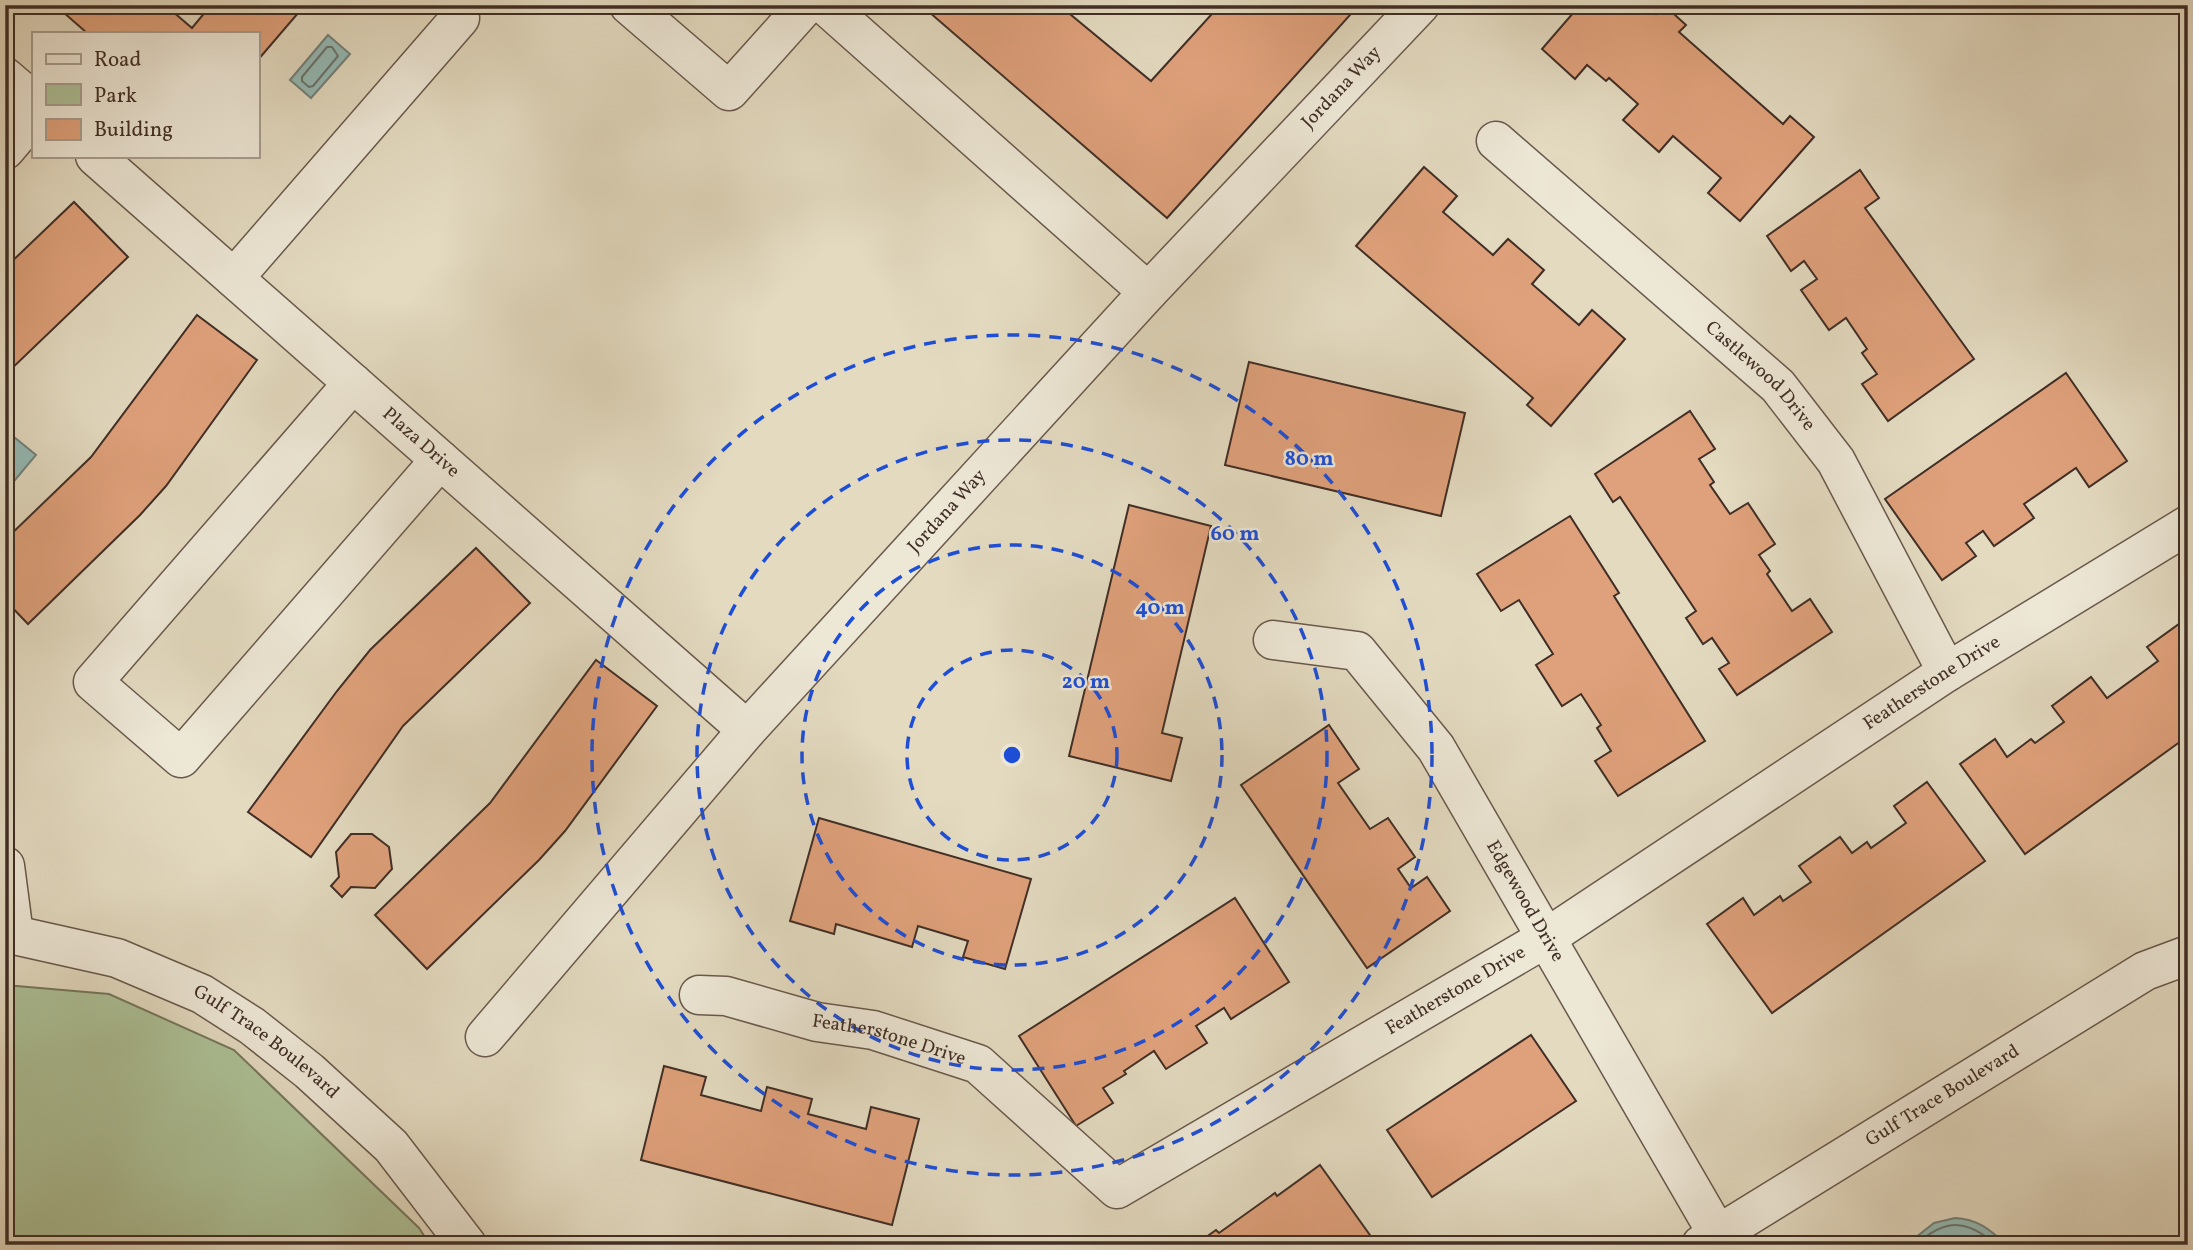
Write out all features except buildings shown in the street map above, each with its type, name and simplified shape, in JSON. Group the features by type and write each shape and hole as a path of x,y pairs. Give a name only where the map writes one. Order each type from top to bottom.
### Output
{"street":[{"path":"629,5 729,91 806,5"},
{"path":"825,5 1148,292"},
{"name":"Jordana Way","path":"485,1037 747,730 1148,292 1420,5"},
{"path":"234,278 460,18"},
{"path":"5,77 32,100"},
{"path":"5,150 32,118"},
{"name":"Castlewood Drive","path":"1496,141 1778,386 1836,461 1947,672"},
{"name":"Plaza Drive","path":"97,158 747,730"},
{"path":"353,383 93,682 181,758 440,460"},
{"name":"Featherstone Drive","path":"699,995 726,996 817,1022 873,1030 978,1064 1117,1189 1546,938 1947,672 2188,525"},
{"name":"Edgewood Drive","path":"1273,640 1357,651 1436,748 1546,938 1710,1240"},
{"path":"5,866 10,935"},
{"name":"Gulf Trace Boulevard","path":"10,935 117,958 202,994 252,1026 309,1072 391,1146 467,1245"},
{"name":"Gulf Trace Boulevard","path":"1710,1240 2145,971 2188,955"}],"green space":[{"path":"5,985 109,994 234,1050 419,1228 430,1245 5,1245"}],"water":[{"path":"328,35 350,54 311,98 290,80"},
{"path":"14,437 36,455 5,492 5,448"},
{"path":"1955,1218 1977,1223 2007,1245 1906,1245 1934,1223"}]}
